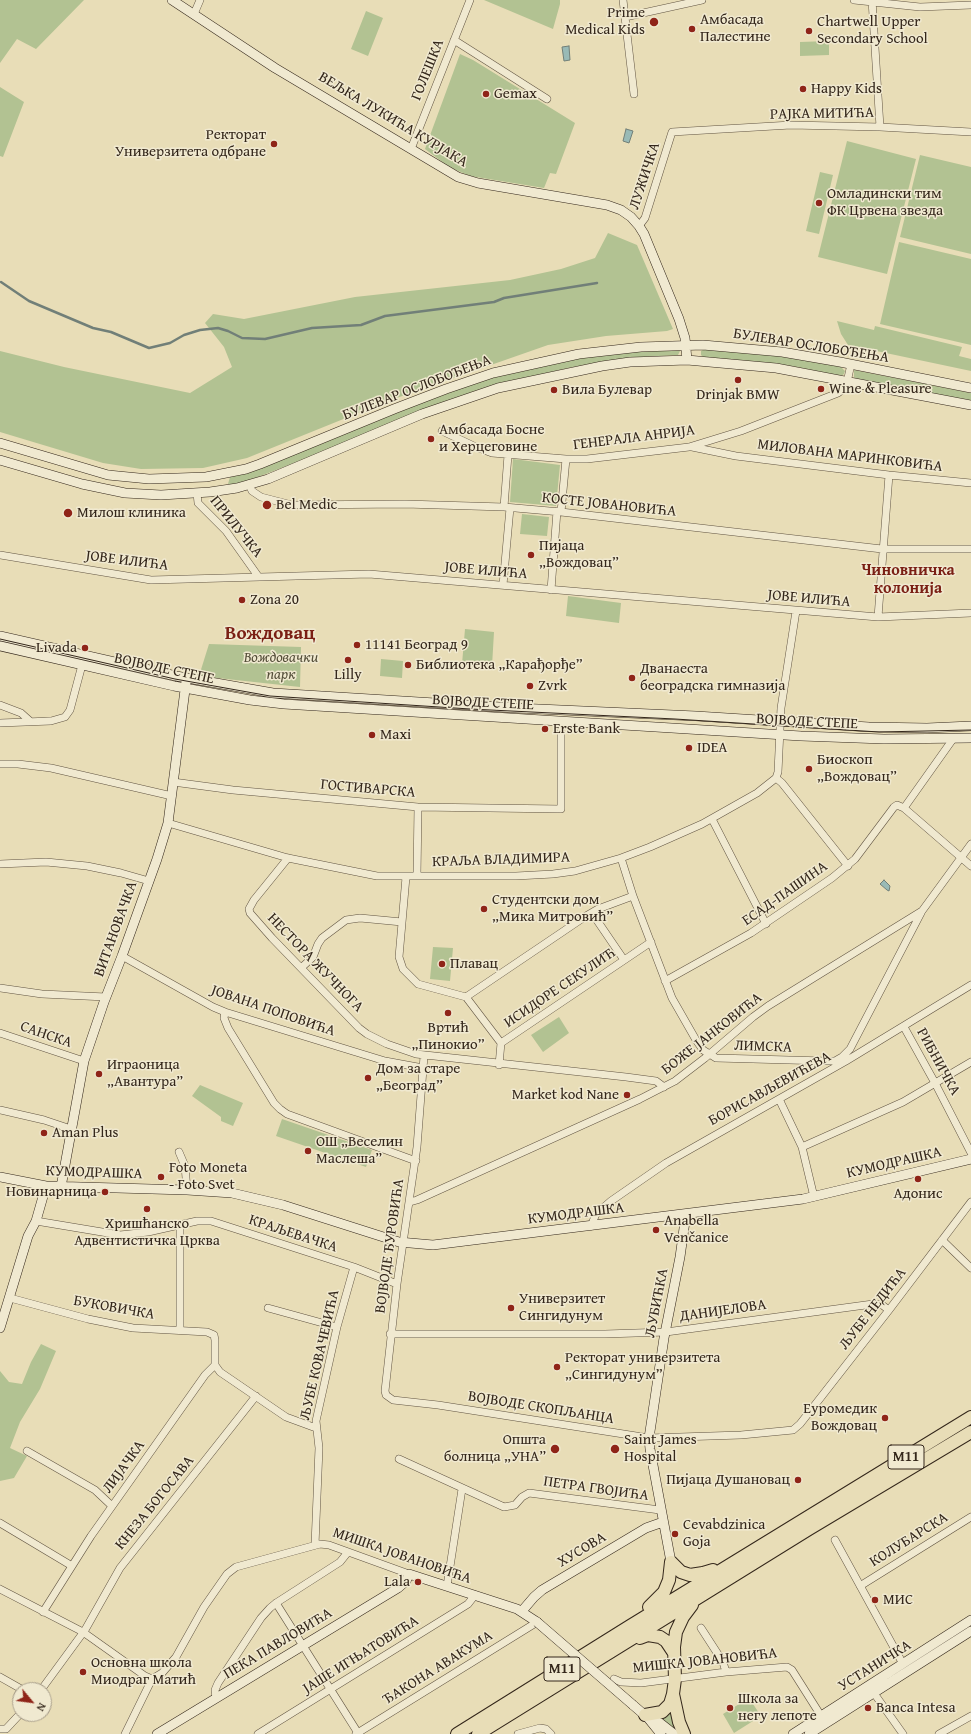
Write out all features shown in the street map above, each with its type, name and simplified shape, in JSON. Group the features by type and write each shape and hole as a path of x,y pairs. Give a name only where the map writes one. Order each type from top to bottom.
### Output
{"highway":[{"name":"M11","path":"457,1734 727,1566 971,1417"},
{"name":"M11","path":"478,1734 809,1529 971,1432"},
{"path":"917,1465 971,1441"},
{"path":"671,1562 681,1572 690,1575 727,1566"},
{"path":"630,1626 637,1617 664,1592 669,1580 671,1562"},
{"path":"647,1717 665,1710 673,1694 675,1679 674,1639 678,1626 696,1599"},
{"path":"618,1647 642,1637 653,1635 664,1639 674,1653"},
{"path":"673,1694 679,1722 684,1734"}],"main road":[{"name":"ВЕЉКА ЛУКИЋА КУРЈАКА","path":"172,0 275,68 455,175 466,180 607,205 621,210 631,217 639,226 679,319 686,345 687,360"},
{"name":"БУЛЕВАР ОСЛОБОЂЕЊА","path":"0,443 86,469 127,478 158,480 220,474 246,469 271,460 402,406 493,373 555,359 609,350 686,345 782,352 851,364 968,388"},
{"name":"БУЛЕВАР ОСЛОБОЂЕЊА","path":"0,460 104,490 125,493 149,495 197,493 222,490 249,484 277,475 422,414 498,388 602,366 630,362 687,360 770,367 848,380 971,405"},
{"path":"961,403 968,388"},
{"path":"33,470 36,454"},
{"path":"220,474 222,490"},
{"name":"ВОЈВОДЕ СТЕПЕ","path":"0,636 250,700 284,704 780,735 884,739 971,738"},
{"name":"ВОЈВОДЕ СТЕПЕ","path":"0,646 82,665 186,683 273,692 500,707 696,716 869,727 927,728 971,726"},
{"name":"ВИТАНОВАЧКА","path":"61,1187 84,1061 149,882 168,823 186,683"},
{"name":"КУМОДРАШКА","path":"0,1177 46,1186 187,1190 232,1193 263,1200 402,1243 425,1245 591,1226 814,1197 971,1159"},
{"path":"0,1328 28,1236 36,1221 46,1186"},
{"name":"ЉУБИЋКА","path":"671,1562 660,1510 650,1449 650,1438 686,1214"},
{"name":"ХУСОВА","path":"522,1611 542,1590 646,1528 663,1522"},
{"name":"МИШКА ЈОВАНОВИЋА","path":"409,1574 522,1611 647,1717"},
{"name":"ПЕКА ПАВЛОВИЋА","path":"161,1733 398,1588 406,1581 409,1574"},
{"name":"УСТАНИЧКА","path":"871,1689 903,1664 971,1620"},
{"name":"УСТАНИЧКА","path":"793,1734 823,1719 871,1689 971,1631"},
{"path":"647,1717 659,1734"},
{"path":"647,1717 660,1723 674,1734"},
{"name":"УСТАНИЧКА","path":"809,1734 823,1719"}],"street":[{"path":"194,14 200,0"},
{"name":"ГОЛЕШКА","path":"411,150 470,0"},
{"path":"623,0 634,94"},
{"path":"625,17 679,2 702,0"},
{"path":"854,0 920,7 971,5"},
{"path":"872,1 880,126"},
{"path":"454,40 546,99"},
{"name":"РАЈКА МИТИЋА","path":"672,132 791,126 880,126 971,132"},
{"name":"ЛУЖИЧКА","path":"639,226 645,218 672,132"},
{"name":"ГЕНЕРАЛА АНРИЈА","path":"442,431 485,451 508,455 566,460 587,459 689,447 725,437 829,398 844,390 848,380 851,364"},
{"path":"725,437 722,444 726,454"},
{"name":"МИЛОВАНА МАРИНКОВИЋА","path":"689,447 726,454 889,475 971,483"},
{"path":"503,585 508,455"},
{"path":"551,590 566,460"},
{"path":"878,617 882,549 889,475"},
{"name":"КОСТЕ ЈОВАНОВИЋА","path":"249,484 252,491 261,497 292,505 405,504 559,511 882,549 971,549"},
{"name":"ПРИЛУЧКА","path":"197,493 198,503 226,531 258,576"},
{"name":"ЈОВЕ ИЛИЋА","path":"0,555 151,580 369,574 878,617 971,613"},
{"path":"796,611 780,722 777,775 848,866"},
{"path":"0,723 56,720 67,715 70,710 82,665"},
{"path":"0,705 21,713 30,721"},
{"name":"ГОСТИВАРСКА","path":"174,782 233,790 418,807 561,809 561,721"},
{"name":"ЕСАД-ПАШИНА","path":"665,981 766,924 848,866 894,807 902,807 953,739"},
{"path":"0,764 18,764 51,768 172,796"},
{"name":"КРАЉА ВЛАДИМИРА","path":"168,823 288,858 364,875 406,877 553,874 575,871 620,858 674,838 712,819 757,793 777,775"},
{"path":"417,876 418,807"},
{"path":"902,807 971,866"},
{"path":"712,819 766,924"},
{"name":"БОЖЕ ЈАНКОВИЋА","path":"410,1202 664,1087 683,1075 710,1055 768,1006 922,911 971,844"},
{"name":"НЕСТОРА ЖУЧНОГА","path":"288,858 254,900 250,906 250,911 272,938 359,1028 367,1034 387,1044 424,1056"},
{"path":"620,858 665,981 688,1028 696,1040 710,1055"},
{"path":"0,864 46,862 87,866 121,873 149,882"},
{"path":"406,877 399,957 404,972 418,984 466,997 501,1043"},
{"path":"466,997 592,913 633,896"},
{"name":"ЛИМСКА","path":"710,1055 716,1058 726,1059 826,1062 835,1061 842,1058 852,1045 922,911"},
{"path":"592,913 624,960"},
{"path":"301,968 313,957 322,938 346,920 360,918 402,922"},
{"name":"ИСИДОРЕ СЕКУЛИЋ","path":"499,1064 501,1043 651,942"},
{"name":"ЈОВАНА ПОПОВИЋА","path":"122,956 213,1007 225,1012 385,1062 423,1068"},
{"name":"БОРИСАВЉЕВИЋЕВА","path":"591,1226 596,1214 611,1201 666,1163 827,1072 904,1027 971,985"},
{"path":"0,988 42,994 106,997"},
{"path":"225,1012 224,1018 228,1028 274,1103 280,1109 288,1114 416,1161"},
{"name":"РИБНИЧКА","path":"904,1027 971,1153"},
{"name":"САНСКА","path":"0,1034 84,1061"},
{"path":"852,1045 855,1050 861,1052"},
{"path":"424,1056 656,1081 664,1087"},
{"name":"ВОЈВОДЕ ЂУРОВИЋА","path":"385,1391 390,1334 402,1243 416,1161 424,1056"},
{"path":"826,1062 828,1066 827,1072"},
{"path":"802,1147 896,1105 971,1062"},
{"path":"779,1099 802,1147 814,1197"},
{"path":"0,1110 44,1120 71,1129"},
{"path":"179,1152 185,1166 187,1190"},
{"name":"ЉУБЕ НЕДИЋА","path":"793,1430 800,1424 889,1310 971,1202"},
{"name":"КРАЉЕВАЧКА","path":"36,1221 120,1235 148,1232 204,1221 217,1223 354,1267 397,1284"},
{"path":"180,1225 180,1330"},
{"path":"942,1240 971,1268"},
{"name":"ЉУБЕ КОВАЧЕВИЋА","path":"315,1545 319,1448 316,1428 337,1327 354,1267"},
{"name":"БУКОВИЧКА","path":"10,1298 88,1319 133,1328 207,1332 214,1336 215,1365"},
{"name":"ДАНИЈЕЛОВА","path":"390,1334 605,1334 666,1332 873,1304 882,1305 889,1310"},
{"path":"268,1308 337,1327"},
{"path":"215,1365 220,1372 286,1417 316,1428"},
{"name":"ЛИЈАЧКА","path":"43,1612 112,1506 205,1375 215,1365"},
{"name":"ВОЈВОДЕ СКОПЉАНЦА","path":"385,1391 389,1398 399,1401 438,1405 650,1438 741,1435 793,1430"},
{"name":"КНЕЗА БОГОСАВА","path":"47,1682 83,1632 120,1568 256,1396"},
{"path":"27,1451 95,1490 112,1506"},
{"name":"ПЕТРА ГВОЈИЋА","path":"399,1459 504,1507 515,1505 524,1495 529,1493 660,1510"},
{"path":"447,1586 462,1488"},
{"name":"КОЛУБАРСКА","path":"860,1586 971,1517"},
{"path":"0,1523 72,1566"},
{"path":"835,1540 903,1664"},
{"name":"МИШКА ЈОВАНОВИЋА","path":"125,1734 152,1679 162,1674 176,1658 204,1607 230,1571 241,1566 315,1545 325,1544 409,1574"},
{"path":"216,1698 216,1687 261,1618 276,1603 340,1562 348,1552"},
{"path":"0,1589 83,1632 145,1676 152,1679"},
{"name":"ЈАШЕ ИГЊАТОВИЋА","path":"258,1734 468,1604 475,1595"},
{"path":"276,1603 357,1734"},
{"name":"ЂАКОНА АВАКУМА","path":"357,1734 535,1623"},
{"path":"701,1628 723,1662 726,1672"},
{"name":"МИШКА ЈОВАНОВИЋА","path":"614,1680 641,1684 726,1672 784,1667 790,1668 823,1719"},
{"path":"0,1677 12,1684"},
{"path":"871,1689 904,1734"},
{"path":"939,1734 971,1716"},
{"path":"0,1729 6,1729 13,1722"},
{"path":"518,1734 540,1728 546,1729 551,1734"}],"green space":[{"path":"0,0 84,0 36,49 17,39 0,63"},
{"path":"484,0 560,0 560,4 553,29"},
{"path":"366,11 383,18 368,56 351,49"},
{"path":"829,41 829,55 800,56 800,42"},
{"name":"Gemax","path":"460,54 473,60 575,123 556,174 550,173 544,188 470,176 449,167 425,149"},
{"path":"0,87 24,102 3,157 0,156"},
{"path":"847,141 916,159 887,274 818,257"},
{"path":"920,155 971,167 971,254 900,237"},
{"name":"Омладински тим ФК Црвена звезда","path":"820,172 833,175 819,234 806,231"},
{"path":"608,233 637,245 673,329 667,331 606,336 548,345 388,401 247,458 203,468 141,469 103,463 0,432 0,351 64,367 190,393 232,367 224,347 205,323 213,314 244,319 355,297 510,280 561,269 595,258"},
{"path":"899,242 971,259 971,345 880,324"},
{"path":"837,321 874,330 875,326 962,347 959,356 971,359 971,371 848,345 841,334"},
{"path":"678,349 680,351 678,355 642,357 573,367 495,385 245,482 231,486 228,484 230,477 259,469 396,412 473,382 552,362 609,353"},
{"path":"705,349 750,352 828,363 840,366 845,371 841,376 791,366 703,357 701,355 701,351"},
{"path":"854,370 971,393 971,402 856,380 854,377"},
{"path":"513,459 560,465 556,506 510,502"},
{"path":"522,514 549,517 547,536 520,534"},
{"path":"568,596 621,603 619,623 566,616"},
{"path":"465,629 494,632 492,666 462,664"},
{"name":"Вождовачки парк","path":"209,644 301,647 300,687 199,676"},
{"path":"381,659 403,661 402,678 380,676"},
{"name":"Плавац","path":"433,947 453,948 450,981 430,979"},
{"path":"559,1017 569,1033 543,1052 531,1035"},
{"path":"200,1085 243,1103 233,1126 221,1121 221,1117 192,1096"},
{"path":"282,1119 372,1150 366,1167 276,1136"},
{"path":"41,1344 56,1351 40,1389 20,1422 10,1448 27,1456 14,1478 0,1481 0,1371 9,1382 22,1384 31,1362"},
{"path":"749,1698 761,1716 734,1733 723,1714"},
{"path":"671,1709 680,1734 659,1717"}],"water":[{"path":"569,46 570,60 564,61 562,47"},
{"path":"626,129 633,131 629,143 623,141"},
{"path":"884,880 890,886 889,891 880,884"}],"waterway":[{"path":"1,282 29,301 93,328 111,332 149,348 170,343 184,335 200,330 218,328 242,338 265,339 312,328 361,325 385,316 494,302 504,298 597,283"}],"tram line":[{"path":"0,639 175,679 270,696 879,732 971,730"}],"place":[{"name":"Prime Medical Kids","path":"654,22"},
{"name":"Амбасада Палестине","path":"692,29"},
{"name":"Chartwell Upper Secondary School","path":"809,31"},
{"name":"Happy Kids","path":"803,89"},
{"name":"Gemax","path":"486,94"},
{"name":"Ректорат Универзитета одбране","path":"274,144"},
{"name":"Омладински тим ФК Црвена звезда","path":"819,203"},
{"name":"Drinjak BMW","path":"738,380"},
{"name":"Wine & Pleasure","path":"821,389"},
{"name":"Вила Булевар","path":"554,390"},
{"name":"Амбасада Босне и Херцеговине","path":"431,439"},
{"name":"Bel Medic","path":"267,505"},
{"name":"Милош клиника","path":"68,513"},
{"name":"Пијаца „Вождовац”","path":"531,555"},
{"name":"Zona 20","path":"242,600"},
{"name":"11141 Београд 9","path":"357,645"},
{"name":"Livada","path":"85,648"},
{"name":"Lilly","path":"348,660"},
{"name":"Библиотека „Карађорђе”","path":"408,665"},
{"name":"Дванаеста београдска гимназија","path":"632,678"},
{"name":"Zvrk","path":"530,686"},
{"name":"Erste Bank","path":"545,729"},
{"name":"Maxi","path":"372,735"},
{"name":"IDEA","path":"689,748"},
{"name":"Биоскоп „Вождовац”","path":"809,769"},
{"name":"Студентски дом „Мика Митровић”","path":"484,909"},
{"name":"Плавац","path":"442,964"},
{"name":"Вртић „Пинокио”","path":"448,1013"},
{"name":"Играоница „Авантура”","path":"99,1074"},
{"name":"Дом за старе „Београд”","path":"368,1078"},
{"name":"Market kod Nane","path":"627,1095"},
{"name":"Aman Plus","path":"44,1133"},
{"name":"ОШ „Веселин Маслеша”","path":"308,1151"},
{"name":"Foto Moneta - Foto Svet","path":"161,1177"},
{"name":"Адонис","path":"918,1179"},
{"name":"Новинарница","path":"105,1192"},
{"name":"Хришћанско Адвентистичка Црква","path":"147,1209"},
{"name":"Anabella Venčanice","path":"656,1230"},
{"name":"Универзитет Сингидунум","path":"511,1308"},
{"name":"Ректорат универзитета „Сингидунум”","path":"557,1367"},
{"name":"Еуромедик Вождовац","path":"885,1418"},
{"name":"Општа болница „УНА”","path":"555,1449"},
{"name":"Saint James Hospital","path":"615,1449"},
{"name":"Пијаца Душановац","path":"798,1480"},
{"name":"Cevabdzinica Goja","path":"675,1534"},
{"name":"Lala","path":"418,1582"},
{"name":"МИС","path":"875,1600"},
{"name":"Основна школа Миодраг Матић","path":"83,1672"},
{"name":"Школа за негу лепоте","path":"730,1708"},
{"name":"Banca Intesa","path":"868,1708"}],"district":[{"name":"Чиновничка колонија","path":"908,580"},
{"name":"Вождовац","path":"270,634"}]}
